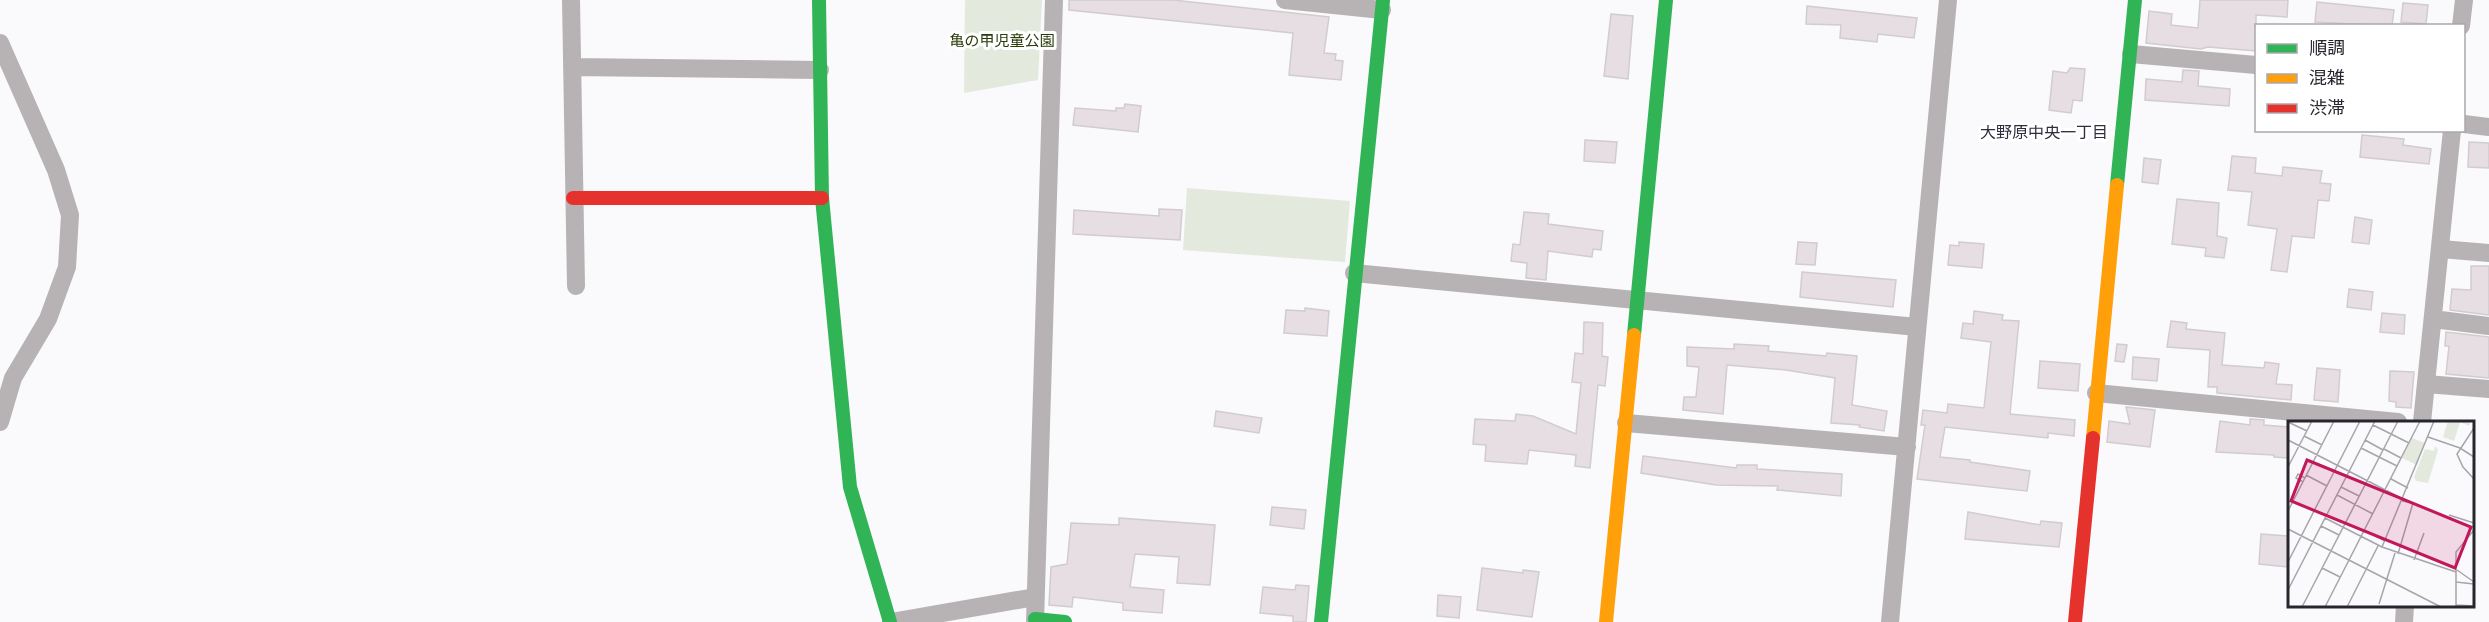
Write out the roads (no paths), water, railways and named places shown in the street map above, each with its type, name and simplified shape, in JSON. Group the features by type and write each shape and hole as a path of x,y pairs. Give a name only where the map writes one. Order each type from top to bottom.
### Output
{"street":[{"path":"571,0 576,286"},
{"path":"819,0 822,198 850,487 890,622 1035,597"},
{"path":"1054,0 1035,620 1065,622"},
{"path":"1285,0 1382,5 1354,273 1342,429 1321,622"},
{"path":"1606,622 1666,0"},
{"path":"1890,622 1948,0"},
{"path":"2075,622 2135,0"},
{"path":"2461,24 2463,0"},
{"path":"0,43 56,170 70,215 67,267 48,319 13,378 0,422"},
{"path":"2130,54 2255,65"},
{"path":"572,67 820,70"},
{"path":"2465,124 2489,127"},
{"path":"2422,421 2452,132"},
{"path":"573,198 822,198"},
{"path":"2441,249 2489,253"},
{"path":"1354,273 1917,327"},
{"path":"2433,320 2489,326"},
{"path":"2426,384 2489,389"},
{"path":"2096,393 2378,421"},
{"path":"1626,423 1907,447"},
{"path":"2404,622 2405,607"}],"district":[{"name":"大野原中央一丁目","path":"2044,132"}],"park label":[{"name":"亀の甲児童公園","path":"1002,40"}]}
